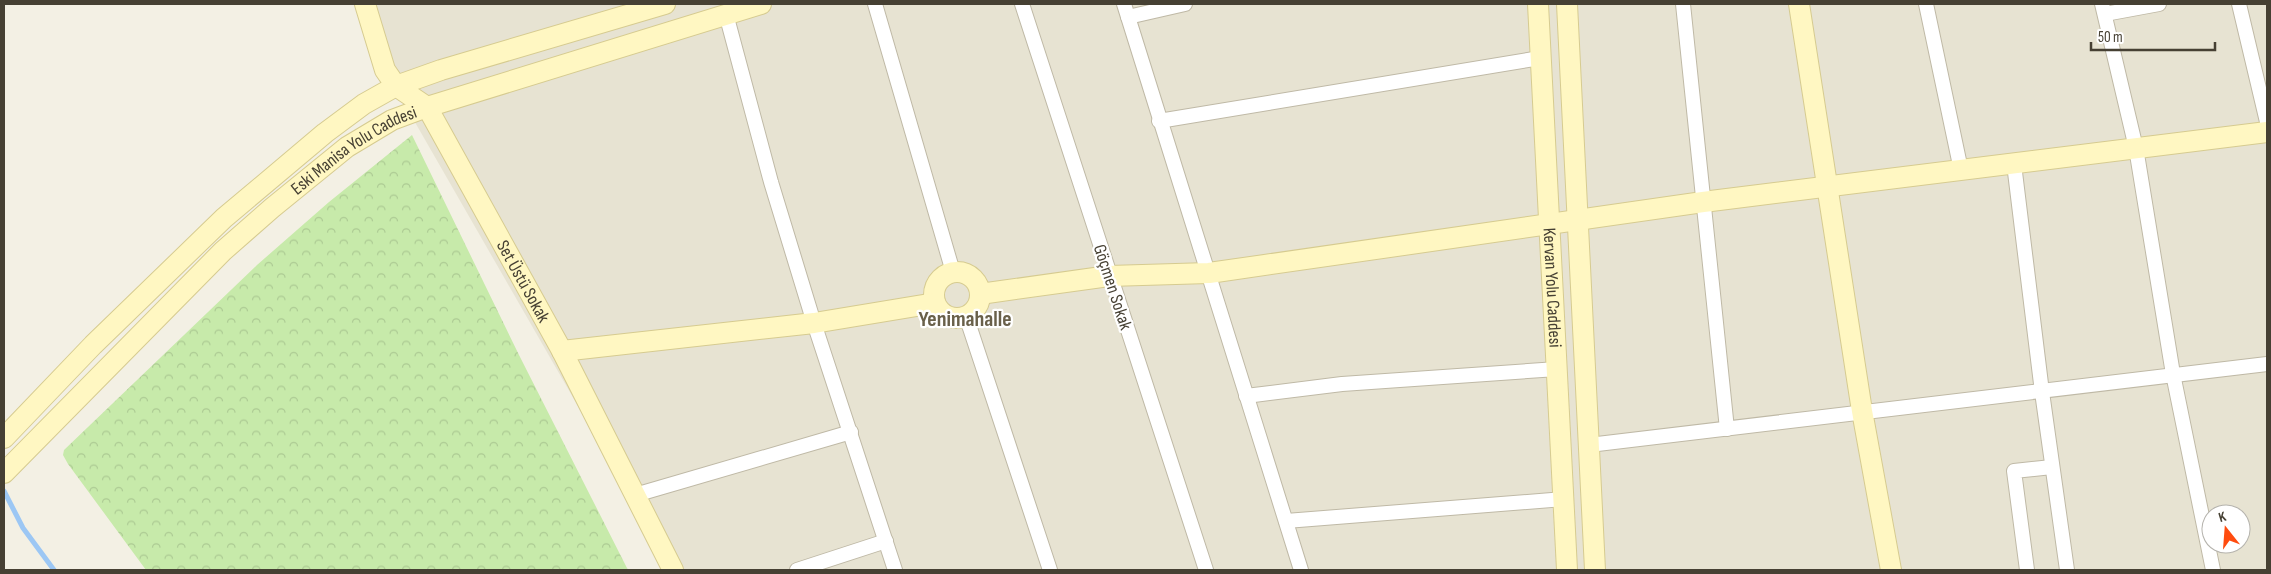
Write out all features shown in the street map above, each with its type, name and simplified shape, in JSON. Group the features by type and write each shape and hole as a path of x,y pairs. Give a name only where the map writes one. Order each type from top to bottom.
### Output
{"street":[{"name":"Set Üstü Sokak","path":"365,4 385,70 396,86 427,107 562,351 673,570"},
{"name":"Eski Manisa Yolu Caddesi","path":"8,433 92,345 224,218 325,133 364,104 396,86 441,70 665,4"},
{"name":"Eski Manisa Yolu Caddesi","path":"4,474 223,251 316,171 371,131 392,120 427,107 762,4"},
{"path":"875,4 953,272"},
{"name":"Göçmen Sokak","path":"1022,4 1206,570"},
{"path":"1185,4 1126,10 1159,121 1209,273 1301,570"},
{"name":"Kervan Yolu Caddesi","path":"1538,4 1567,570"},
{"name":"Kervan Yolu Caddesi","path":"1567,4 1595,570"},
{"path":"1683,4 1727,428"},
{"path":"1799,4 1862,411 1891,570"},
{"path":"1926,4 1961,170"},
{"path":"2159,4 2103,9 2136,148 2173,374 2213,570"},
{"path":"2239,4 2267,122"},
{"path":"726,14 771,182 814,323 895,570"},
{"path":"1159,121 1540,58"},
{"path":"980,294 1110,276 1209,273 1550,226 1703,202 2267,132"},
{"path":"2014,164 2042,392 2067,570"},
{"path":"953,272 968,274 974,279 980,294 976,307 966,316 960,318 947,316 942,313 935,303 933,293 936,283 943,276 953,272"},
{"path":"562,351 814,323 935,303"},
{"path":"966,316 1050,570"},
{"path":"1589,445 2267,364"},
{"path":"1246,396 1342,384 1557,369"},
{"path":"635,494 851,432"},
{"path":"2028,570 2014,471 2052,467"},
{"path":"1286,521 1564,500"},
{"path":"797,570 886,541"}],"shaded area":[{"path":"356,4 2267,4 2267,570 672,570 385,70"}],"green space":[{"path":"412,135 519,355 628,570 146,570 68,464 63,455 64,450 257,265 329,202"}],"waterway":[{"path":"4,491 23,528 54,570"}],"district":[{"name":"Yenimahalle","path":"965,318"}]}
